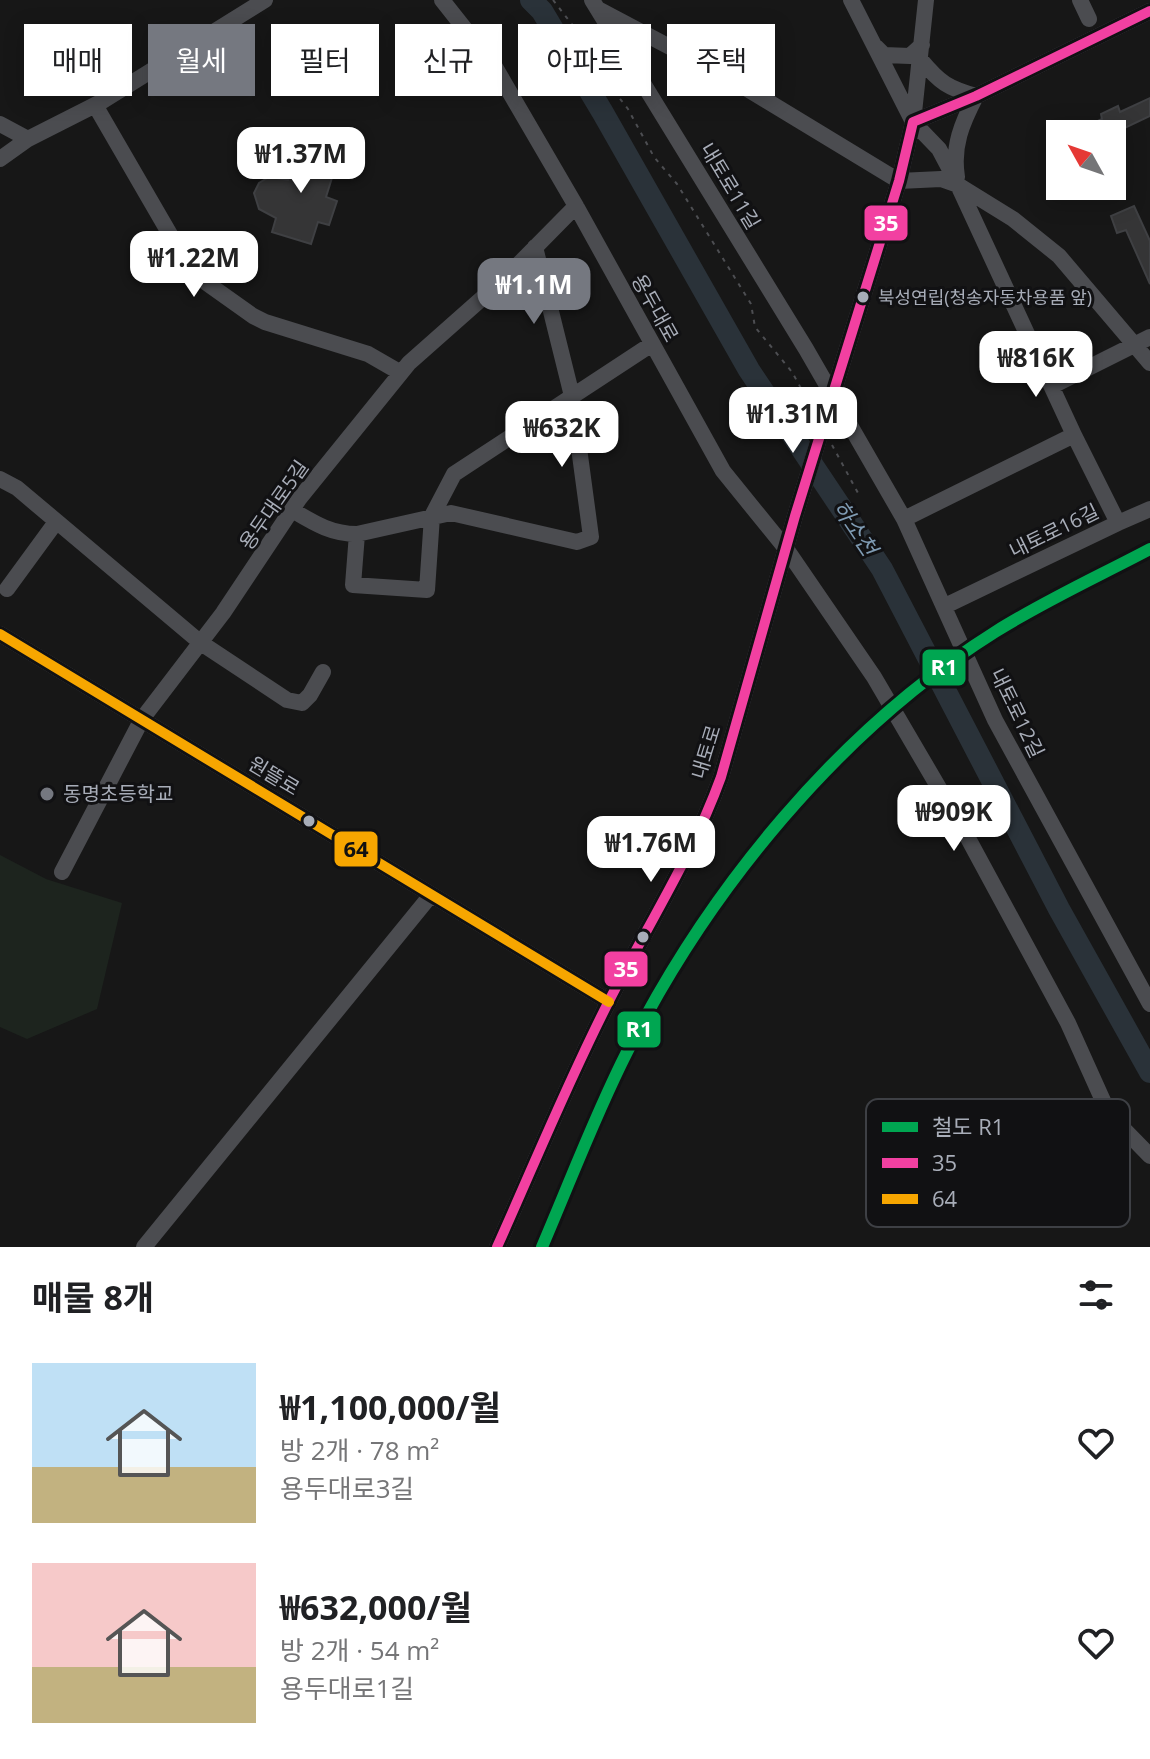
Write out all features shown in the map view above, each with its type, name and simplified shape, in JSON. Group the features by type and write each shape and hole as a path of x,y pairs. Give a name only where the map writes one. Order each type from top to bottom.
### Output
{"street":[{"path":"0,159 28,139 95,105 265,0"},
{"name":"용두대로","path":"442,0 495,67 723,471 787,550 874,677 963,829 1060,1009 1102,1099"},
{"name":"내토로16길","path":"851,0 913,122 939,149 958,185 1118,523 945,606"},
{"path":"825,404 899,181 913,122 926,0"},
{"path":"1080,0 1089,19"},
{"path":"594,4 734,81 899,181 941,179 958,185 1013,219 1059,256 1150,363"},
{"name":"내토로11길","path":"594,4 825,404"},
{"path":"913,122 976,96 1150,11"},
{"path":"875,47 884,55 910,56 922,52"},
{"path":"922,52 938,80 949,88 976,96"},
{"path":"958,185 954,159 958,137 976,96"},
{"path":"95,105 186,262 201,279 265,322 368,354 401,373"},
{"path":"0,124 28,139"},
{"name":"용두대로5길","path":"62,872 142,719 201,643 292,510 401,373 505,278 576,206"},
{"path":"292,510 324,529 341,534 357,534 451,513 577,542 591,537 572,396 535,247"},
{"path":"1052,386 1150,337"},
{"path":"357,534 353,585 427,590 432,516 454,474 652,344"},
{"name":"내토로","path":"497,1247 609,1002 708,814 787,550 825,404"},
{"name":"내토로12길","path":"825,404 904,519 995,720 1150,1004"},
{"path":"904,519 1074,435"},
{"path":"0,479 17,488 201,643 296,704 302,703 310,695 323,672"},
{"path":"1118,523 1150,509"},
{"path":"7,589 56,522"},
{"name":"원뜰로","path":"0,634 609,1002"},
{"path":"144,1247 431,895"},
{"name":"용두대로","path":"1130,1138 1150,1156"}],"path":[{"path":"553,0 588,45 603,77 628,109 654,157 677,184 751,304 755,327 792,372 825,404"},
{"path":"829,439 858,493"}],"shaded area":[{"path":"0,855 46,879 122,903 97,1009 27,1039 0,1027"}],"building":[{"path":"1150,98 1150,116 1126,127 1126,120 1100,120 1101,114 1118,106 1120,112"},
{"path":"314,141 341,149 326,197 337,201 329,225 318,222 311,244 272,232 276,218 259,209 254,193 259,183 269,177 288,180 295,160 307,164"},
{"path":"1134,206 1150,241 1150,284 1126,230 1117,233 1111,216"}],"waterway":[{"name":"하소천","path":"531,0 542,11 603,113 749,370 882,569 1059,909 1150,1072"}],"rail line":[{"name":"R1","path":"542,1247 604,1100 660,991 738,873 783,818 883,716 938,671 995,632 1052,599 1150,549"}],"transit line":[{"name":"35","path":"497,1247 579,1062 683,863 721,777 795,516 899,181 913,122 976,96 1150,11"},
{"name":"64","path":"0,634 609,1002"}],"place":[{"name":"북성연립(청송자동차용품 앞)","path":"863,297"},
{"name":"동명초등학교","path":"47,794"}]}
